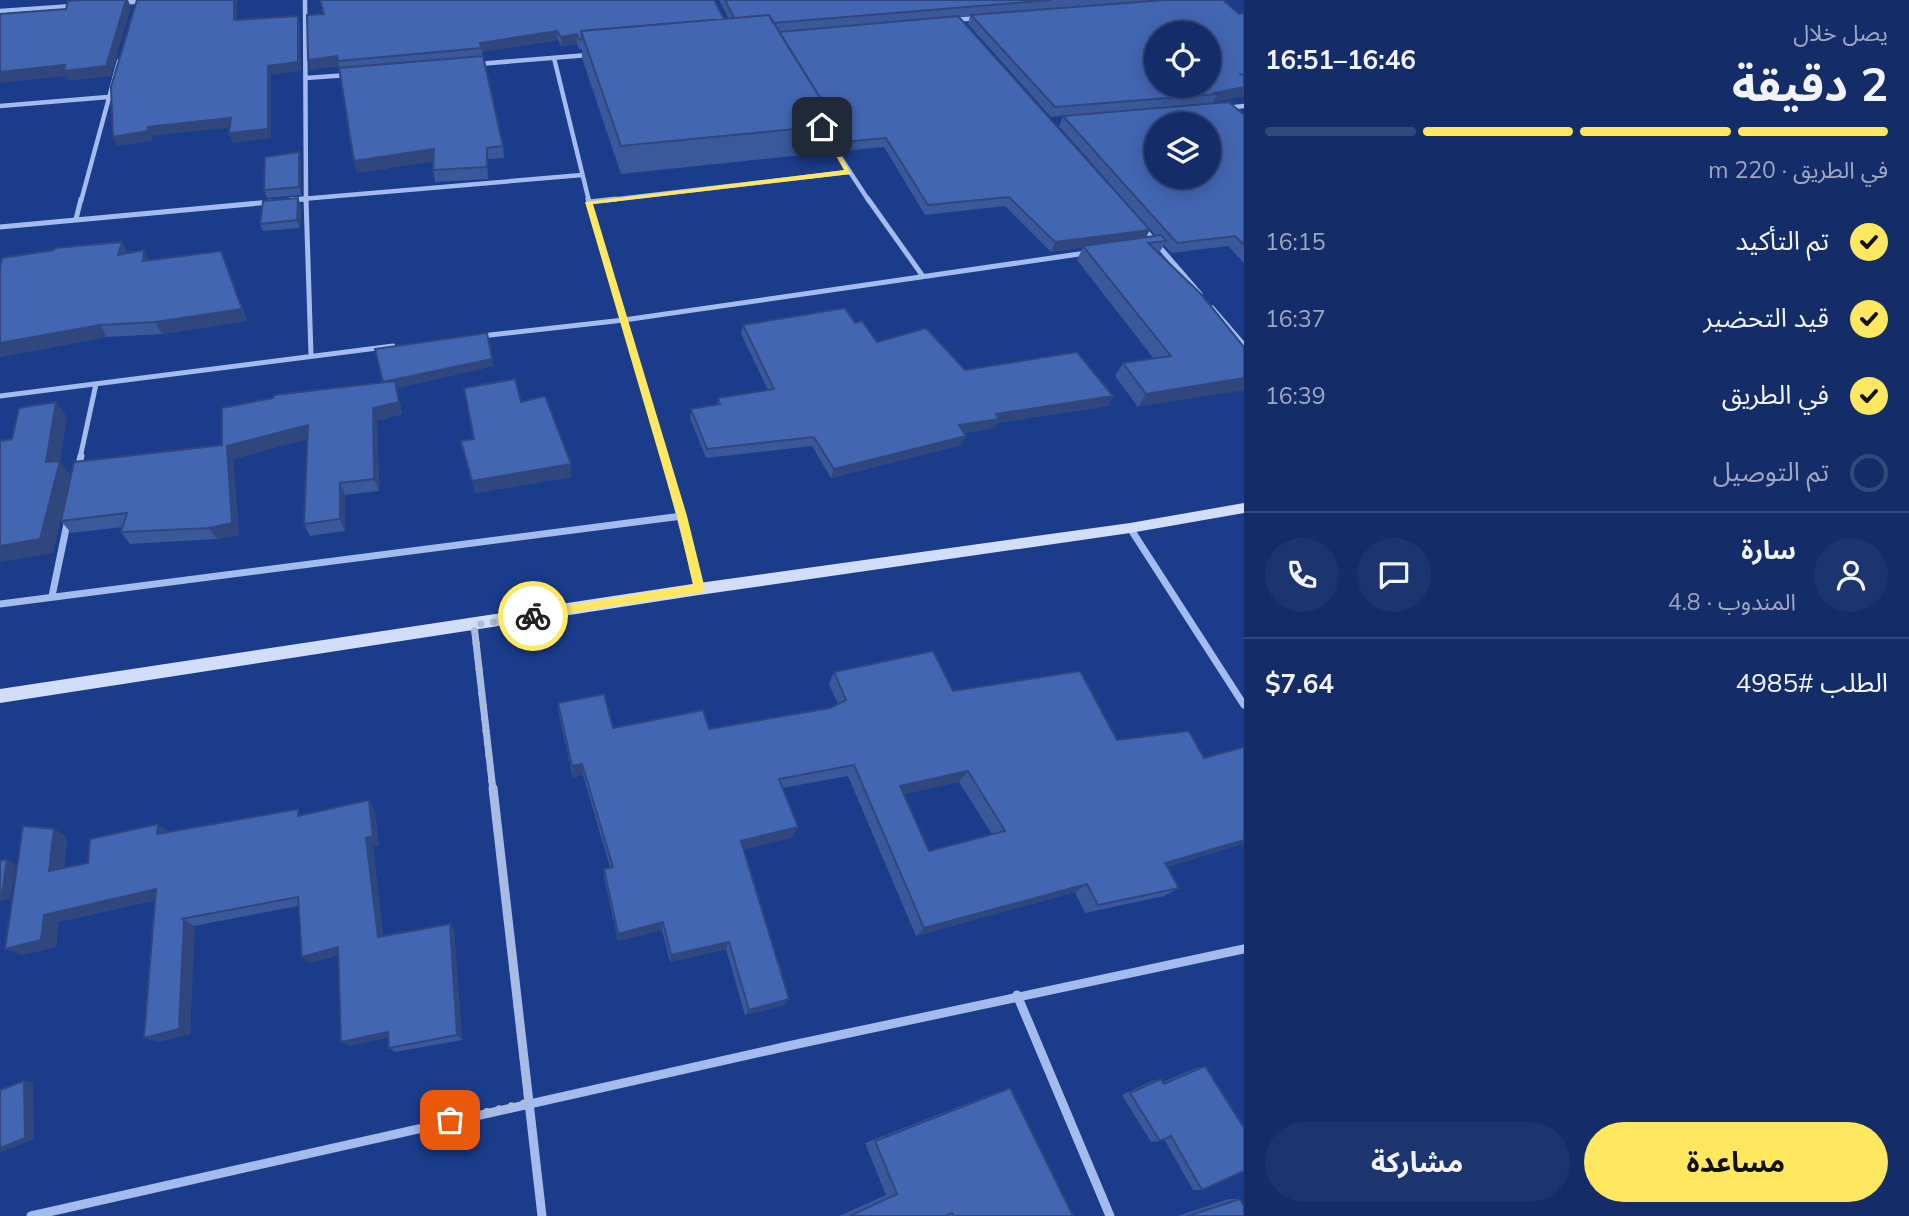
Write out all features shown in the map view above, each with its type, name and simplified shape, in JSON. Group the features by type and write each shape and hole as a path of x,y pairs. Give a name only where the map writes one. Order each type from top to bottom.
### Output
{"street":[{"path":"109,4 160,0"},
{"path":"305,0 306,199 311,355"},
{"path":"133,14 137,2"},
{"path":"0,11 82,6"},
{"path":"944,21 985,18"},
{"path":"958,20 967,30"},
{"path":"76,219 122,49"},
{"path":"471,65 595,54"},
{"path":"554,58 589,202 682,516 699,589"},
{"path":"306,78 361,74"},
{"path":"0,106 108,97"},
{"path":"1216,109 1244,106"},
{"path":"828,138 922,275"},
{"path":"589,202 849,172"},
{"path":"0,227 582,175"},
{"path":"1139,223 1244,345"},
{"path":"1143,245 1156,243"},
{"path":"474,337 624,320 1088,253"},
{"path":"0,396 407,345"},
{"path":"77,477 96,384"},
{"path":"52,597 71,504"},
{"path":"0,696 699,589 1130,528 1244,508"},
{"path":"0,604 682,516"},
{"path":"1130,528 1244,705"},
{"path":"474,625 542,1216"},
{"path":"31,1216 528,1102 1017,995 1244,949"},
{"path":"1017,995 1110,1216"}],"building":[{"path":"126,0 106,66 64,71 65,65 0,72 0,14 66,9 68,1"},
{"path":"137,0 234,0 234,20 298,16 298,62 268,66 268,129 229,133 231,118 148,127 148,131 113,137 111,87"},
{"path":"320,0 714,0 724,19 581,31 582,39 579,39 577,34 561,37 557,31 480,43 481,48 338,61 337,56 308,60 307,15 324,14"},
{"path":"725,0 1051,0 773,23 769,15 734,18"},
{"path":"1165,0 1223,0 1239,14 1244,13 1244,74 1241,74 1244,76 1244,87 1221,92 1221,21 1144,21 1144,98 1167,98 1055,107 971,15"},
{"path":"769,15 837,125 621,146 581,31"},
{"path":"958,16 1150,230 1055,242 1009,197 928,205 886,138 844,142 836,129 837,125 779,32"},
{"path":"483,56 503,146 487,148 487,167 433,170 434,149 354,161 339,68"},
{"path":"1229,102 1244,115 1244,245 1235,236 1177,243 1063,116"},
{"path":"299,152 299,187 264,190 265,157"},
{"path":"298,198 297,220 260,224 263,201"},
{"path":"1161,235 1166,241 1148,243 1201,294 1244,347 1244,378 1146,394 1123,363 1171,356 1083,246"},
{"path":"122,242 118,255 144,250 143,261 221,251 242,309 155,322 100,325 0,343 2,258 55,248"},
{"path":"845,308 855,323 862,321 877,342 926,328 965,370 1077,352 1113,396 996,414 999,419 959,425 966,436 834,469 814,437 707,449 691,409 720,404 718,398 774,389 743,325"},
{"path":"487,333 492,359 383,382 375,349"},
{"path":"515,379 521,402 545,396 571,464 472,481 461,441 474,439 464,388"},
{"path":"395,381 399,402 373,408 374,479 340,483 340,519 304,524 308,425 227,446 232,523 209,528 121,532 127,513 61,521 74,462 222,445 222,408 273,398 274,395"},
{"path":"56,402 46,462 60,461 40,539 0,546 0,441 12,439 19,408"},
{"path":"933,651 953,691 1080,671 1117,740 1189,731 1204,758 1244,747 1244,840 1165,863 1179,888 1098,905 1087,884 924,928 854,765 779,779 798,827 741,841 789,999 749,1010 729,942 671,955 663,922 618,934 604,869 613,867 582,764 572,766 558,703 604,694 613,728 703,710 709,729 830,708 846,700 834,672","holes":["968,771 1005,831 929,851 900,786"]},
{"path":"369,800 373,836 366,838 378,937 450,924 457,1035 389,1048 388,1032 341,1042 338,947 302,957 298,897 181,919 184,919 179,1029 144,1038 156,889 44,915 41,940 5,949 23,826 54,829 49,871 88,863 90,839 158,824 157,834 298,809 298,816"},
{"path":"7,859 2,894 0,895 0,861"},
{"path":"1205,1066 1244,1128 1244,1171 1202,1190 1171,1136 1160,1141 1130,1093 1161,1079 1164,1084"},
{"path":"24,1081 25,1138 0,1148 0,1090"},
{"path":"1010,1088 1073,1216 954,1216 952,1213 946,1216 850,1216 897,1194 875,1141"},
{"path":"1240,1199 1244,1206 1244,1216 1188,1216"}],"way so far":[{"path":"450,1120 528,1102 474,625 533,616"}],"route":[{"path":"533,616 699,589 682,516 589,202 849,172 822,127"}]}
